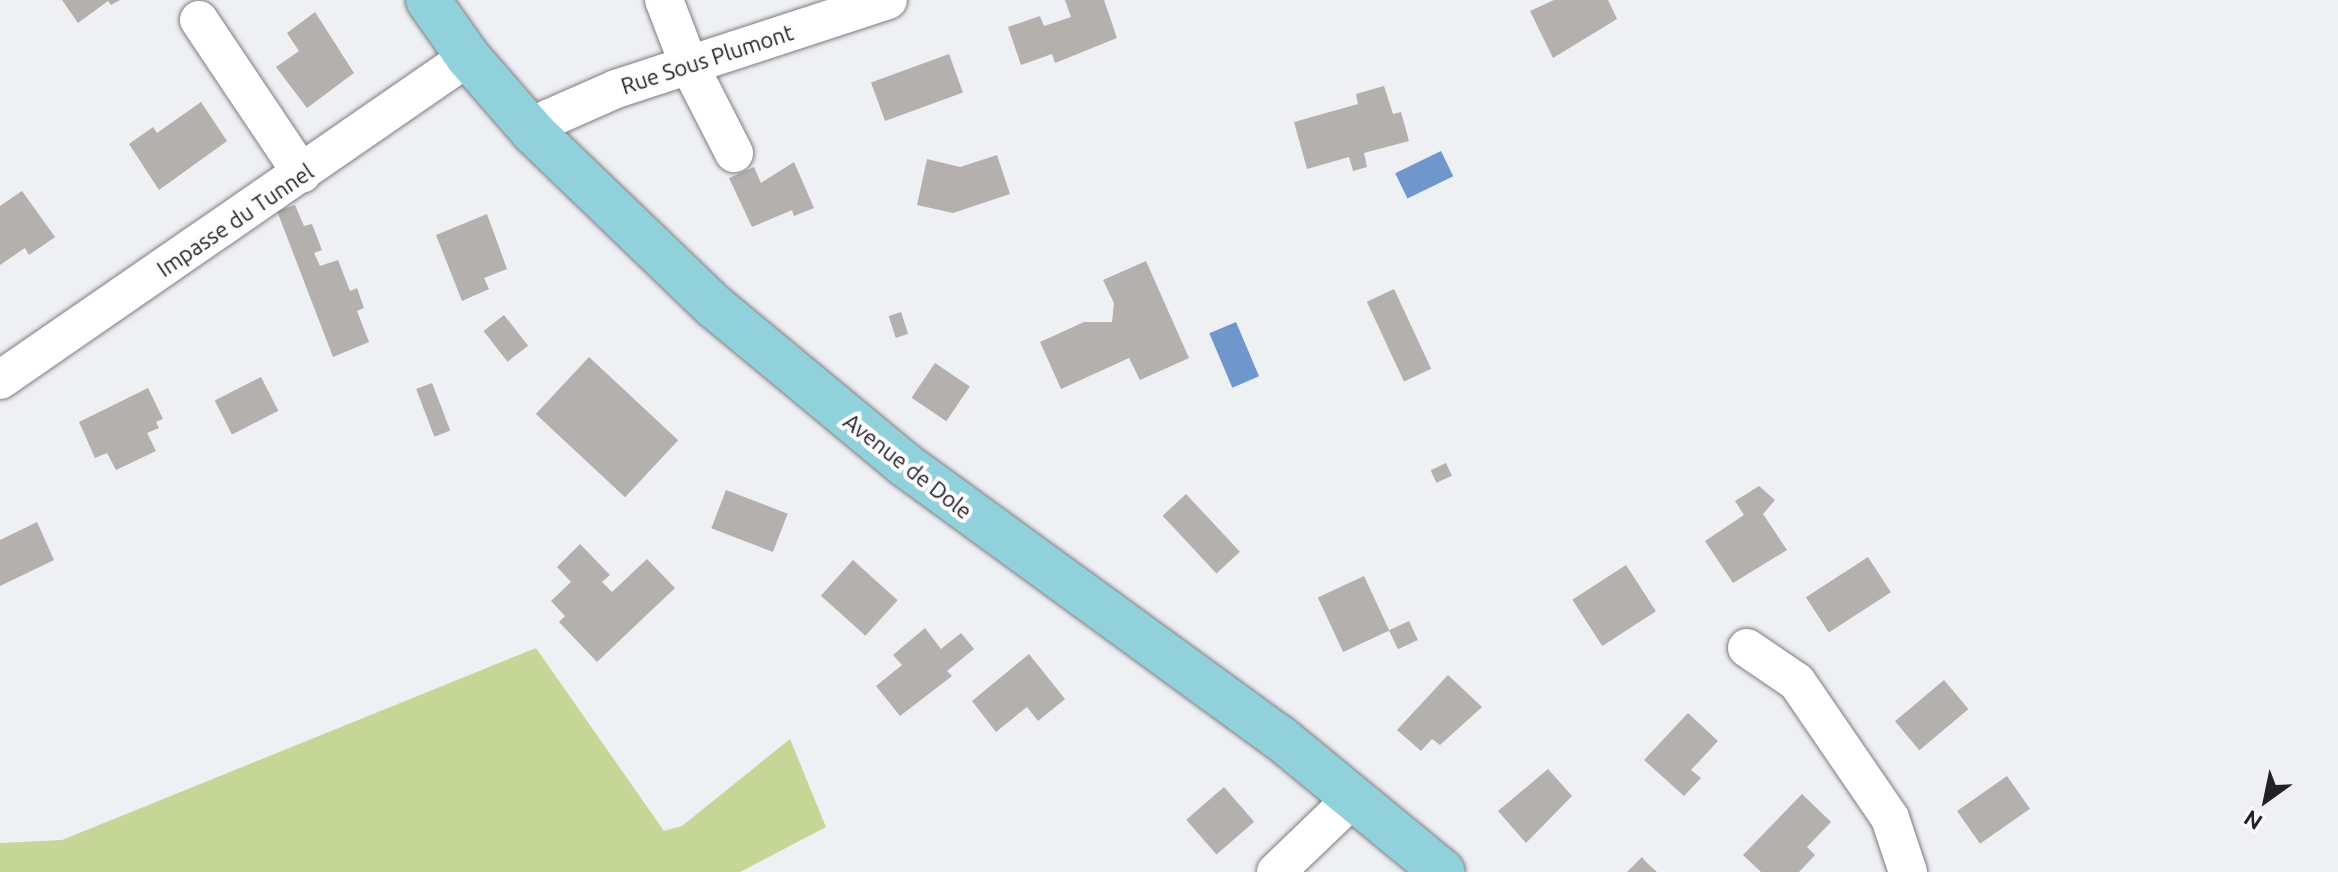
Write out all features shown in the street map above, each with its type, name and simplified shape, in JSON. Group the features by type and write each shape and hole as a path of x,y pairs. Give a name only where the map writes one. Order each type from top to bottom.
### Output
{"main road":[{"name":"Avenue de Dole","path":"428,0 468,57 534,133 668,264 839,412 1354,797 1443,872"}],"street":[{"path":"664,0 689,65 734,153"},
{"name":"Rue Sous Plumont","path":"534,133 548,119 582,103 888,0"},
{"path":"199,20 302,174"},
{"name":"Impasse du Tunnel","path":"0,380 468,57"},
{"path":"1747,648 1797,682 1890,818 1908,872"},
{"path":"1276,872 1354,797"}],"green space":[{"path":"536,648 664,831 682,826 790,739 826,827 740,872 0,872 0,843 62,840"}],"water":[{"path":"1441,151 1453,176 1407,199 1395,173"},
{"path":"1236,322 1259,376 1232,388 1209,333"}],"building":[{"path":"62,0 120,0 111,5 108,1 78,23"},
{"path":"1065,0 1104,0 1117,38 1055,63 1052,54 1021,65 1008,27 1040,16 1044,26 1071,17"},
{"path":"1554,0 1608,0 1617,19 1553,58 1530,11"},
{"path":"315,12 354,73 307,108 276,67 299,51 287,33"},
{"path":"949,54 963,93 885,121 871,82"},
{"path":"1384,86 1393,114 1401,112 1409,141 1364,153 1367,167 1353,171 1349,157 1307,169 1294,122 1358,104 1356,94"},
{"path":"201,102 227,141 159,190 129,144 153,127 157,133"},
{"path":"997,155 1010,194 953,213 917,205 927,159 960,167"},
{"path":"794,162 814,208 794,216 792,210 752,227 729,178 754,167 761,183"},
{"path":"22,191 55,237 29,255 25,248 0,265 0,206"},
{"path":"295,205 304,226 312,224 322,250 314,253 320,266 338,260 350,291 357,288 364,308 357,311 369,342 333,357 277,211"},
{"path":"487,214 507,269 484,278 489,289 462,301 436,235"},
{"path":"1146,261 1189,358 1140,380 1129,358 1061,389 1040,342 1084,322 1112,322 1114,303 1103,280"},
{"path":"1394,289 1431,369 1404,381 1367,302"},
{"path":"901,312 908,334 896,338 889,316"},
{"path":"504,315 528,346 508,362 484,331"},
{"path":"589,357 678,440 625,497 536,414"},
{"path":"935,363 970,386 946,421 912,398"},
{"path":"261,377 278,411 232,434 215,401"},
{"path":"432,383 450,431 434,437 416,389"},
{"path":"148,388 163,419 156,422 159,428 147,433 156,451 116,470 107,453 95,458 79,422"},
{"path":"1446,463 1452,476 1437,483 1431,470"},
{"path":"1759,486 1775,500 1763,514 1787,550 1733,583 1705,541 1744,515 1735,501"},
{"path":"726,490 788,514 773,552 711,528"},
{"path":"1186,494 1240,552 1216,574 1163,516"},
{"path":"37,522 54,560 0,586 0,540"},
{"path":"580,544 610,575 602,582 612,592 647,559 675,588 597,662 559,622 565,616 551,601 571,582 557,567"},
{"path":"1868,557 1891,592 1829,633 1806,597"},
{"path":"853,560 898,600 865,636 821,596"},
{"path":"1626,565 1656,611 1602,646 1572,600"},
{"path":"1364,576 1389,630 1343,652 1318,598"},
{"path":"1409,621 1418,640 1398,649 1389,630"},
{"path":"925,628 941,649 961,633 974,649 947,671 952,676 900,716 876,686 902,665 893,655"},
{"path":"1029,654 1065,699 1038,721 1027,707 996,732 972,701"},
{"path":"1448,675 1482,707 1440,745 1432,739 1421,751 1397,730"},
{"path":"1944,680 1968,709 1919,750 1895,721"},
{"path":"1688,713 1718,741 1691,770 1701,778 1684,796 1644,760"},
{"path":"1548,769 1572,796 1526,843 1498,811"},
{"path":"2007,776 2030,809 1980,844 1957,811"},
{"path":"1224,787 1254,822 1216,855 1186,820"},
{"path":"1802,794 1831,822 1807,847 1815,855 1799,872 1761,872 1743,855"},
{"path":"1642,857 1657,872 1627,872"}]}
